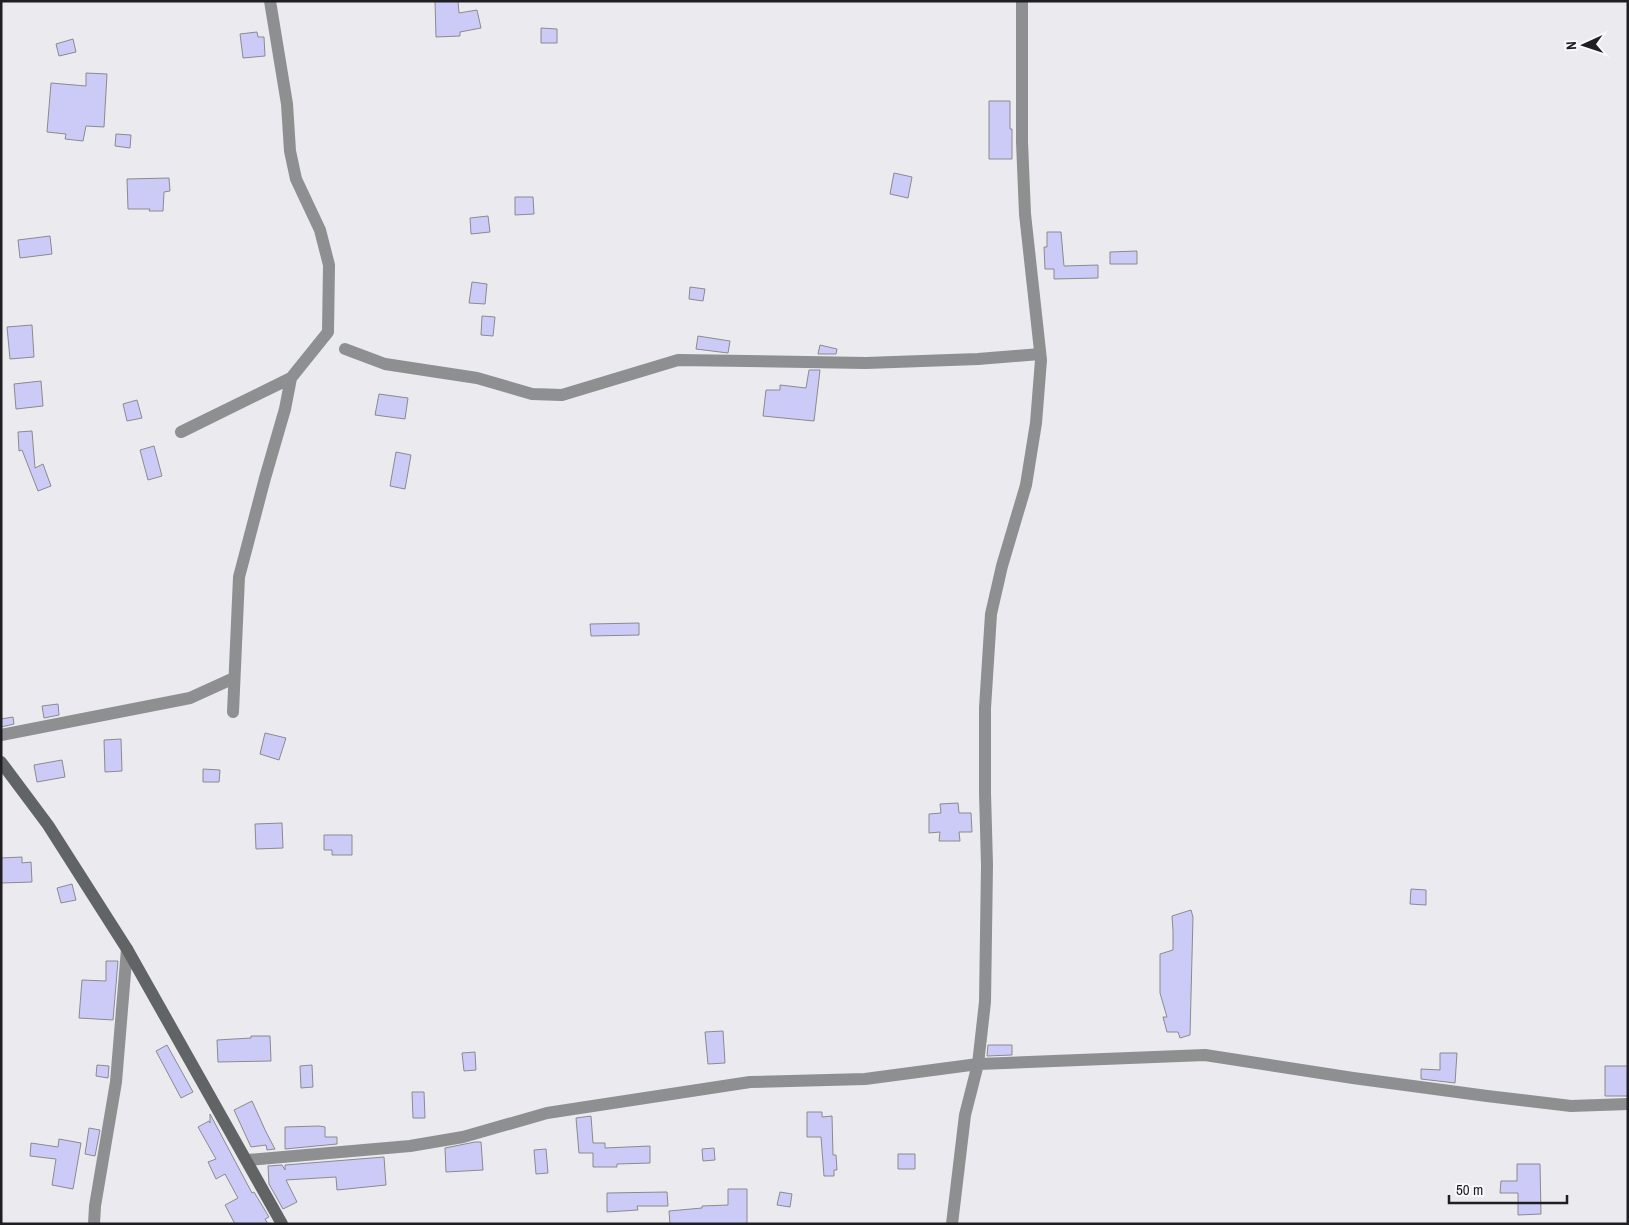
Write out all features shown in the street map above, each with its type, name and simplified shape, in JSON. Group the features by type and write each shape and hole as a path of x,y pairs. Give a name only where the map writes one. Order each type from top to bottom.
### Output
{"main road":[{"path":"1,762 48,825 126,949 282,1224"}],"street":[{"path":"181,432 291,378 328,332 329,265 320,230 296,179 290,151 288,104 270,1"},
{"path":"952,1224 965,1115 978,1064 985,1002 987,865 984,792 985,708 991,614 1002,566 1026,485 1036,423 1040,354 1025,214 1022,142 1022,1"},
{"path":"345,349 385,364 477,378 532,394 562,395 678,360 866,363 978,359 1040,354"},
{"path":"233,712 240,577 264,478 285,409 291,378"},
{"path":"1,735 190,698 234,678"},
{"path":"94,1224 95,1206 116,1082 126,949"},
{"path":"247,1160 410,1146 454,1139 547,1114 750,1082 865,1079 978,1064 1205,1055 1353,1078 1571,1106 1628,1104"}],"building":[{"path":"435,1 458,1 459,13 477,10 481,28 460,32 460,36 436,37"},
{"path":"541,28 557,29 557,43 541,43"},
{"path":"257,32 258,37 264,37 265,56 243,58 240,34"},
{"path":"73,39 76,52 59,56 56,44"},
{"path":"86,73 107,74 104,127 86,126 83,141 65,139 66,134 47,132 51,83 86,86"},
{"path":"989,101 1010,101 1012,159 989,159"},
{"path":"116,134 131,135 130,148 115,146"},
{"path":"894,173 912,177 908,198 890,194"},
{"path":"169,178 170,191 164,192 163,211 128,209 127,179"},
{"path":"515,197 533,197 534,214 515,215"},
{"path":"488,216 490,232 471,234 470,218"},
{"path":"1047,232 1061,232 1064,266 1098,265 1098,278 1054,279 1054,269 1045,269 1044,247 1047,247"},
{"path":"50,236 52,254 20,258 18,240"},
{"path":"1137,251 1137,264 1110,264 1110,252"},
{"path":"472,282 487,284 485,304 469,303"},
{"path":"690,287 705,289 703,301 689,299"},
{"path":"482,316 495,317 493,336 481,335"},
{"path":"32,325 34,357 10,359 7,327"},
{"path":"698,336 730,341 728,353 696,349"},
{"path":"820,345 837,349 836,354 818,354"},
{"path":"809,370 820,370 814,421 763,416 766,390 780,390 780,385 806,388"},
{"path":"41,381 43,406 16,409 14,384"},
{"path":"379,394 408,398 405,419 375,415"},
{"path":"137,400 142,418 127,421 123,404"},
{"path":"32,431 35,468 43,464 51,486 38,491 22,450 19,451 18,432"},
{"path":"154,446 162,476 148,480 140,450"},
{"path":"396,452 411,455 405,489 390,486"},
{"path":"639,623 639,635 591,636 590,624"},
{"path":"58,704 59,715 44,718 42,706"},
{"path":"13,717 14,724 1,727 1,719"},
{"path":"265,733 286,738 279,760 260,754"},
{"path":"121,739 122,771 105,772 104,740"},
{"path":"62,760 65,777 37,782 34,765"},
{"path":"203,769 220,770 219,782 203,782"},
{"path":"958,803 959,813 971,813 972,832 959,832 960,841 939,841 940,832 929,833 929,814 941,813 940,804"},
{"path":"282,823 283,848 256,849 255,824"},
{"path":"324,835 352,835 352,855 332,855 332,850 324,850"},
{"path":"22,857 22,863 31,862 32,882 1,883 1,858"},
{"path":"72,884 76,900 61,903 57,888"},
{"path":"1411,889 1426,890 1426,905 1410,904"},
{"path":"1191,910 1193,917 1190,1035 1180,1038 1178,1032 1167,1032 1163,1017 1167,1017 1160,993 1160,954 1173,950 1172,916"},
{"path":"106,961 118,961 113,1020 79,1018 82,980 106,981"},
{"path":"723,1031 725,1063 708,1064 705,1032"},
{"path":"251,1036 270,1036 271,1061 218,1062 217,1040 251,1038"},
{"path":"167,1045 193,1092 181,1098 156,1051"},
{"path":"988,1045 1012,1045 1012,1055 987,1056"},
{"path":"475,1052 476,1070 464,1071 462,1053"},
{"path":"1440,1053 1457,1053 1455,1083 1421,1079 1421,1069 1440,1070"},
{"path":"97,1065 109,1066 108,1078 96,1076"},
{"path":"312,1065 313,1087 301,1088 300,1066"},
{"path":"1605,1066 1628,1066 1628,1096 1605,1096"},
{"path":"412,1092 424,1092 425,1118 413,1118"},
{"path":"252,1101 275,1149 267,1150 266,1145 251,1147 234,1110"},
{"path":"807,1112 822,1112 822,1117 832,1116 833,1155 836,1155 837,1170 834,1170 834,1176 824,1176 821,1137 807,1137"},
{"path":"210,1114 252,1193 254,1192 269,1217 265,1219 268,1224 235,1224 225,1205 238,1198 225,1174 216,1179 208,1162 216,1159 198,1127 209,1121 210,1123"},
{"path":"591,1116 593,1143 605,1143 605,1148 650,1146 650,1163 617,1164 617,1167 593,1167 593,1153 579,1153 576,1118"},
{"path":"285,1127 325,1127 325,1137 337,1137 337,1144 285,1149"},
{"path":"89,1128 100,1130 95,1156 85,1154"},
{"path":"59,1139 81,1143 73,1189 52,1185 56,1159 30,1156 31,1143 58,1147"},
{"path":"481,1142 483,1170 446,1172 445,1148"},
{"path":"714,1148 715,1160 703,1161 702,1149"},
{"path":"546,1149 548,1173 536,1174 534,1150"},
{"path":"898,1154 915,1154 915,1169 898,1169"},
{"path":"384,1157 386,1185 337,1190 336,1177 286,1180 297,1202 283,1209 269,1184 268,1166 282,1165 285,1170 285,1165"},
{"path":"1517,1164 1540,1164 1541,1214 1518,1215 1518,1193 1500,1193 1501,1181 1517,1181"},
{"path":"728,1189 747,1189 747,1224 670,1224 669,1211 702,1208 702,1206 728,1205"},
{"path":"667,1192 668,1206 637,1206 638,1210 607,1212 607,1193"},
{"path":"780,1192 792,1194 790,1207 777,1205"}]}
